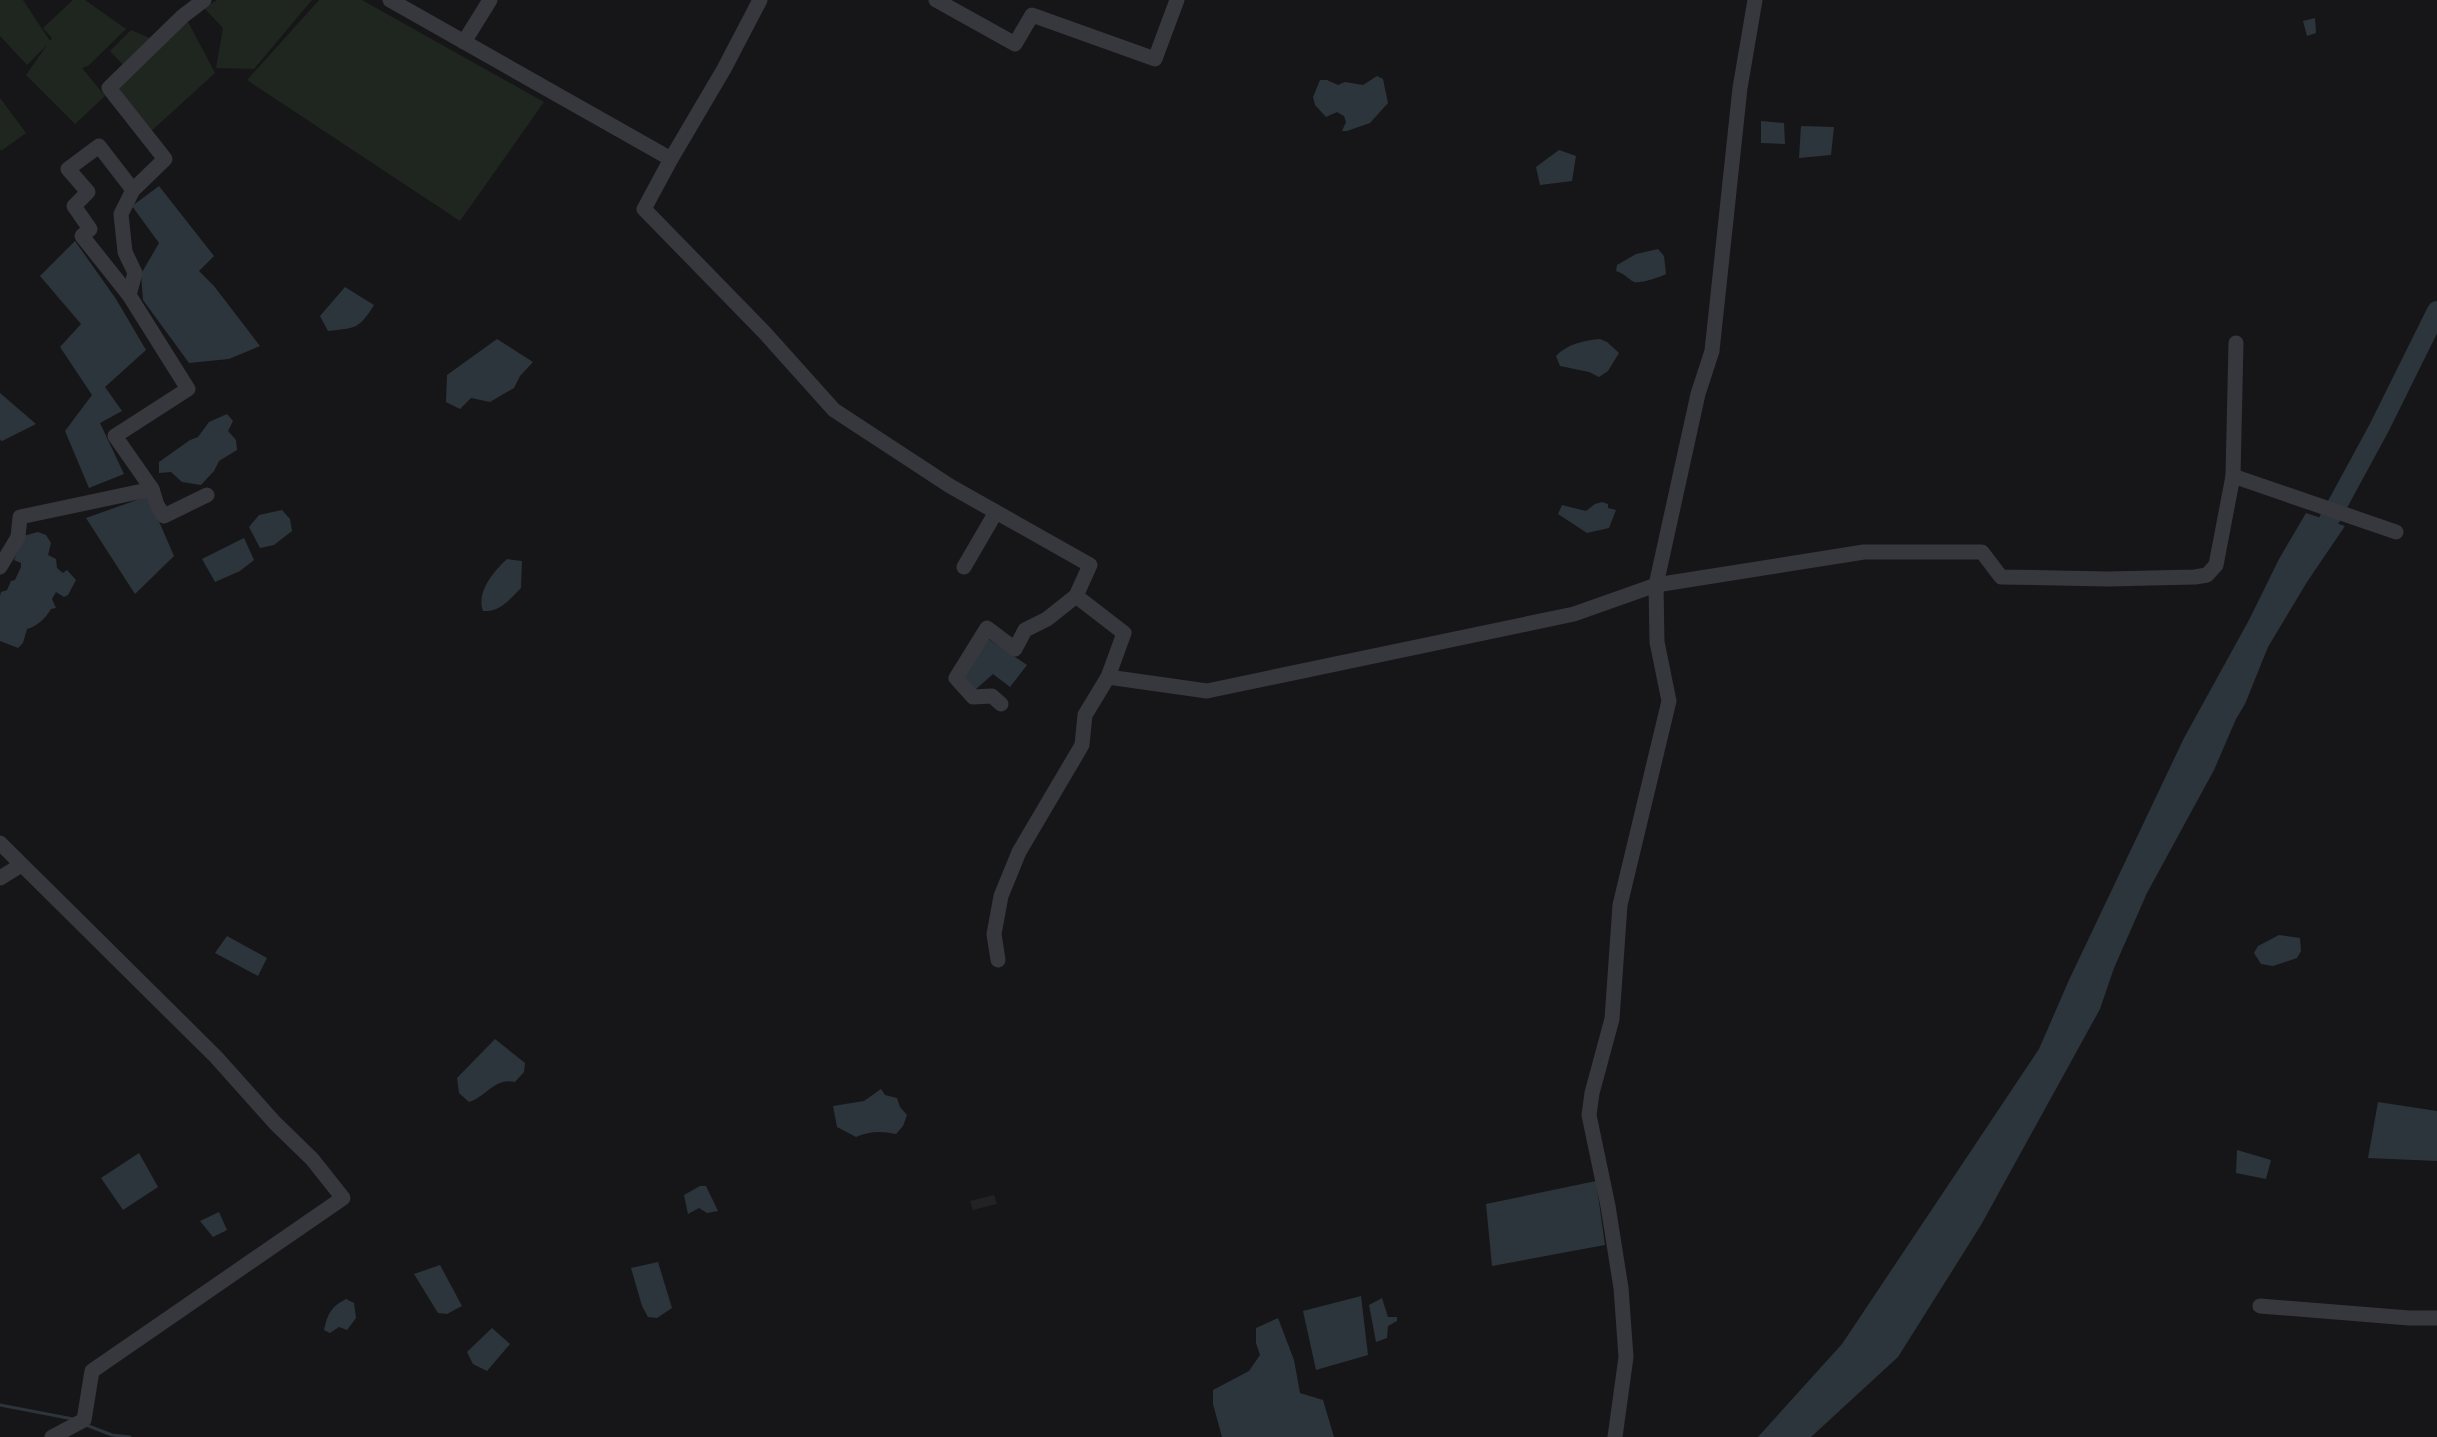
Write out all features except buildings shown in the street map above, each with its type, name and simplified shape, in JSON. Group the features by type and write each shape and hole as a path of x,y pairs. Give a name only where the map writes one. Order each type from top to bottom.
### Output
{"street":[{"path":"129,295 134,273 125,252 120,214 133,190 165,159 109,88 183,16 204,0"},
{"path":"390,0 671,159"},
{"path":"464,42 490,0"},
{"path":"760,0 724,69 644,209 764,332 834,410 950,486 1090,565 1076,596 1047,619 1025,630 1015,649 987,628 956,678 974,697 992,696 1001,704"},
{"path":"936,0 1015,44 1032,15 1155,59 1177,0"},
{"path":"1615,1437 1626,1357 1621,1288 1608,1206 1589,1115 1592,1093 1612,1019 1620,905 1669,701 1657,642 1656,585 1698,394 1712,351 1740,88 1755,0"},
{"path":"133,190 98,146 68,169 88,192 74,206 90,230 82,236 129,295 188,389 115,436 152,489 157,505 164,516 207,495"},
{"path":"1108,678 1207,691 1574,614 1656,585 1864,552 1982,552 2001,577 2108,579 2195,577 2207,575 2216,565 2233,476 2236,342"},
{"path":"2233,476 2293,495 2366,523 2396,532"},
{"path":"0,567 18,537 20,517 152,489"},
{"path":"964,567 996,512"},
{"path":"998,960 994,934 1001,896 1019,852 1082,745 1086,715 1108,678 1124,633 1076,596"},
{"path":"0,843 216,1057 275,1124 312,1159 343,1198 92,1371 84,1420 52,1437"},
{"path":"0,878 21,865"},
{"path":"2260,1306 2409,1318 2437,1318"}],"shaded area":[{"path":"0,0 23,0 50,41 52,38 43,28 73,0 85,0 126,29 88,66 82,68 105,96 75,124 26,75 47,45 27,65 0,36"},
{"path":"217,0 312,0 254,69 216,68 223,28 204,8"},
{"path":"319,0 362,0 544,102 460,221 247,80"},
{"path":"186,18 215,73 148,134 112,90"},
{"path":"2315,18 2316,33 2307,36 2303,21"},
{"path":"131,30 152,39 124,66 110,51"},
{"path":"1377,76 1383,79 1388,103 1370,123 1342,131 1346,122 1344,116 1337,112 1326,117 1315,105 1313,97 1320,80 1327,80 1338,85 1345,82 1363,85"},
{"path":"0,98 26,133 1,151 0,148"},
{"path":"1761,121 1784,123 1785,144 1761,143"},
{"path":"1801,126 1834,127 1831,155 1799,158"},
{"path":"1559,150 1576,156 1572,181 1540,185 1536,167"},
{"path":"159,186 214,256 199,271 214,286 260,346 229,359 189,363 143,300 141,274 159,243 132,206"},
{"path":"75,241 116,299 146,350 105,387 122,411 100,423 124,474 89,488 65,431 92,395 60,347 81,324 40,276"},
{"path":"1658,249 1664,256 1666,274 1650,280 1634,282 1616,271 1617,265 1636,254"},
{"path":"345,287 374,305 364,319 356,326 328,331 320,316"},
{"path":"497,339 533,362 520,376 514,388 490,402 471,398 460,409 446,402 447,375"},
{"path":"1600,339 1607,342 1619,353 1608,371 1599,377 1589,372 1560,366 1556,356 1565,348 1582,342"},
{"path":"0,393 36,424 2,441 0,440"},
{"path":"227,414 233,421 228,431 236,440 237,450 219,461 214,471 201,485 182,482 171,472 159,473 159,462 190,440 198,437 209,422"},
{"path":"148,496 174,556 135,594 86,518"},
{"path":"1602,502 1608,504 1608,508 1616,510 1609,528 1587,533 1558,514 1562,505 1586,511 1595,504"},
{"path":"282,510 290,519 292,531 274,545 260,548 249,527 259,515"},
{"path":"2306,513 2345,526 2307,582 2268,647 2245,704 2236,719 2214,770 2147,893 2114,968 2100,1009 1981,1225 1898,1357 1811,1437 1758,1437 1842,1344 2039,1049 2069,980 2184,738 2249,620 2279,559"},
{"path":"38,532 46,535 51,543 48,555 56,559 57,568 63,573 67,570 76,580 68,595 64,597 56,592 52,599 56,608 51,609 40,622 27,629 23,643 18,648 0,641 0,596 1,592 7,590 11,581 15,580 21,567 21,563 14,560 23,536"},
{"path":"244,538 254,560 240,571 215,582 202,559"},
{"path":"507,559 522,561 521,588 499,607 494,610 483,611 481,604 484,589 492,576"},
{"path":"987,638 1027,665 1010,687 993,674 975,690 960,677"},
{"path":"2279,935 2300,938 2301,951 2297,958 2273,966 2261,964 2254,953 2258,946"},
{"path":"227,936 267,958 258,976 215,953"},
{"path":"495,1039 525,1063 524,1072 515,1082 502,1082 469,1102 459,1093 457,1078"},
{"path":"881,1089 885,1095 897,1098 900,1107 907,1115 903,1126 896,1134 876,1132 856,1137 837,1127 833,1106 864,1101"},
{"path":"2378,1102 2437,1111 2437,1161 2368,1158"},
{"path":"2237,1150 2271,1160 2266,1179 2236,1173"},
{"path":"139,1153 158,1187 123,1210 101,1178"},
{"path":"1596,1181 1605,1245 1492,1266 1486,1204"},
{"path":"700,1186 706,1186 718,1211 707,1213 699,1208 688,1214 684,1195"},
{"path":"994,1195 997,1204 973,1210 970,1201"},
{"path":"219,1212 227,1230 213,1237 200,1221"},
{"path":"658,1262 672,1308 657,1318 648,1317 642,1306 631,1268"},
{"path":"440,1265 462,1306 447,1314 438,1313 414,1274"},
{"path":"1361,1296 1368,1355 1316,1370 1303,1311"},
{"path":"1382,1298 1388,1317 1397,1317 1397,1321 1388,1326 1387,1338 1376,1342 1369,1305"},
{"path":"346,1299 354,1303 356,1318 347,1330 339,1327 330,1333 324,1330 331,1311"},
{"path":"1278,1318 1294,1360 1300,1393 1323,1400 1334,1437 1222,1437 1213,1404 1213,1390 1249,1371 1260,1355 1256,1343 1256,1328"},
{"path":"492,1328 510,1344 487,1371 473,1364 467,1352"}],"waterway":[{"path":"2316,544 2379,428 2437,311"},
{"path":"0,1405 73,1419"},
{"path":"86,1425 112,1435 130,1437"}]}
